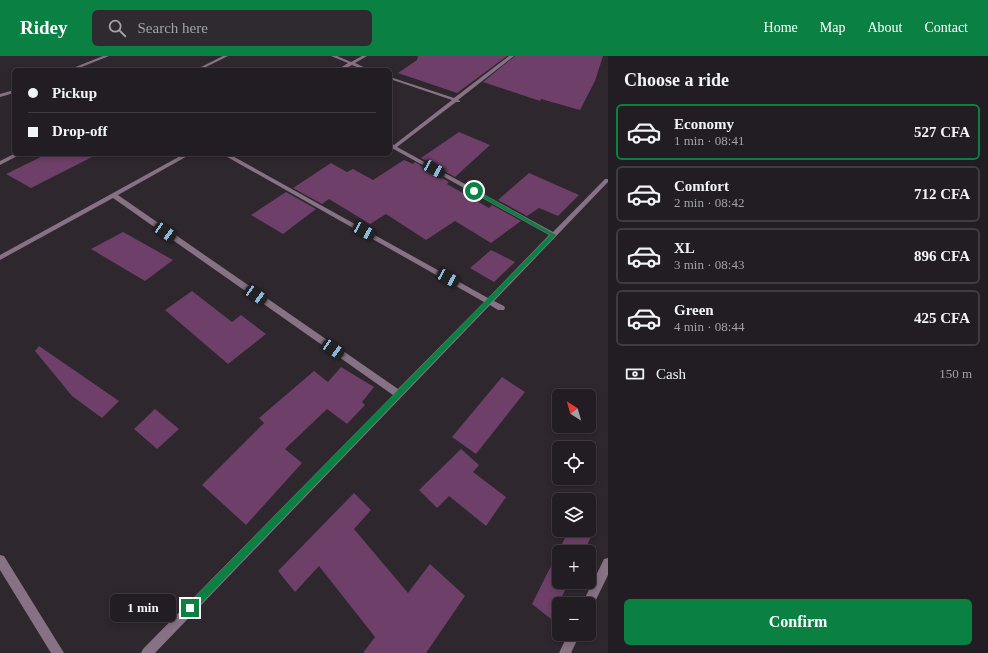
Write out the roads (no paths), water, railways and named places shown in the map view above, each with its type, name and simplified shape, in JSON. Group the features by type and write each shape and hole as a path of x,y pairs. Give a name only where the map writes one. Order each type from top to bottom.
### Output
{"street":[{"path":"75,68 107,56"},
{"path":"201,68 226,56"},
{"path":"333,56 362,68"},
{"path":"343,68 365,56"},
{"path":"512,56 457,101 392,146 554,235"},
{"path":"392,79 457,101"},
{"path":"0,96 12,92"},
{"path":"0,163 14,156"},
{"path":"0,258 184,156"},
{"path":"229,156 501,308"},
{"path":"147,653 607,180"},
{"path":"113,195 398,394"},
{"path":"0,560 58,653"},
{"path":"591,597 608,563"},
{"path":"565,653 571,641"}]}
